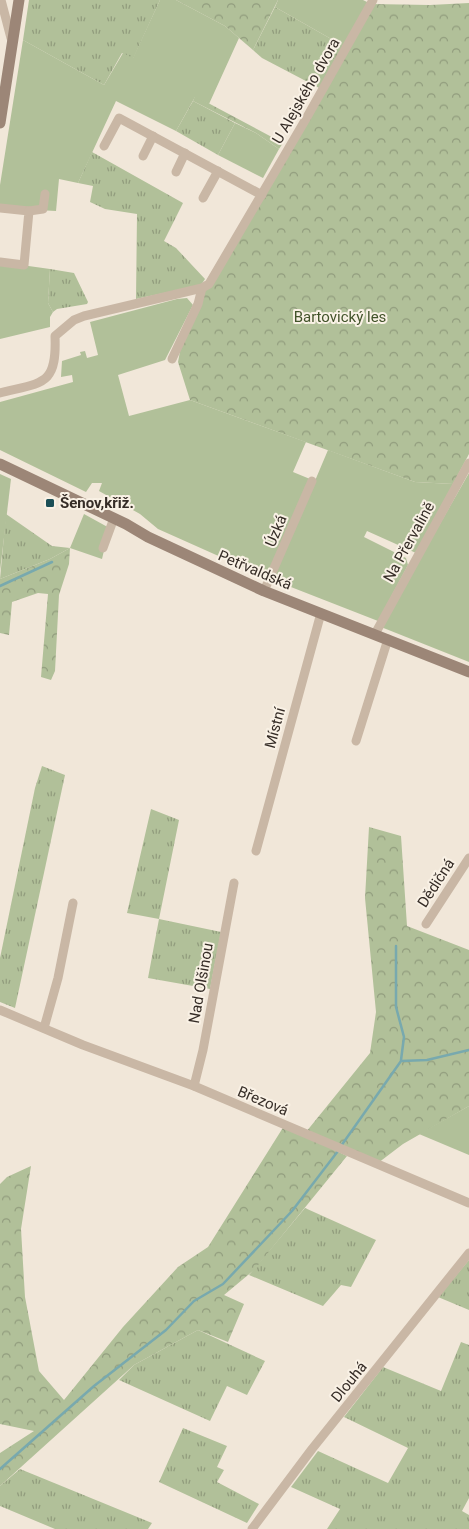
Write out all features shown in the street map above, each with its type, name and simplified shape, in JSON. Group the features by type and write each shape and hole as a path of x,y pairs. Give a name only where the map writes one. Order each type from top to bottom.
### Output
{"main road":[{"path":"0,123 19,0"},
{"name":"Petřvaldská","path":"2,464 114,518 148,537 264,591 469,672"}],"street":[{"path":"1,0 12,43"},
{"name":"U Alejského dvora","path":"172,359 198,304 202,288 209,284 216,273 373,0"},
{"path":"104,146 118,118 262,194"},
{"path":"143,156 153,136"},
{"path":"176,172 185,153"},
{"path":"203,198 218,171"},
{"path":"0,208 29,211 43,209 45,194"},
{"path":"0,262 24,265 29,211"},
{"path":"0,394 46,379 52,372 56,358 55,336 74,320 202,288"},
{"name":"Na Přervalině","path":"374,634 469,463"},
{"name":"Úzká","path":"264,591 312,482"},
{"path":"103,548 114,518"},
{"name":"Místní","path":"256,851 321,613"},
{"path":"356,741 388,639"},
{"name":"Dědičná","path":"426,924 469,858"},
{"name":"Nad Olšinou","path":"194,1086 203,1050 234,884"},
{"path":"44,1028 58,978 72,903"},
{"name":"Březová","path":"0,1010 194,1086 469,1203"},
{"name":"Dlouhá","path":"252,1529 312,1449 469,1253"}],"green space":[{"path":"29,0 160,0 133,59 122,53 104,85 23,40"},
{"path":"160,0 176,0 225,26 239,38 209,104 195,97 176,131 116,101 78,183 59,179 56,211 0,208 0,185 23,40 104,85 123,53 133,58"},
{"path":"176,0 278,0 253,50 225,26"},
{"path":"278,0 363,0 371,4 347,48 275,7"},
{"name":"Bartovický les","path":"469,3 469,454 453,484 415,482 190,400 178,362 181,346 202,288 371,4 430,5"},
{"path":"275,7 347,48 323,90 262,58 253,50"},
{"path":"195,96 283,143 279,149 256,133 193,101"},
{"path":"193,101 235,123 218,155 176,131"},
{"path":"235,123 256,133 279,149 263,178 218,155"},
{"path":"92,152 183,203 164,241 176,248 205,279 201,285 136,299 137,214 105,209 90,202 93,186 78,183"},
{"path":"0,262 50,269 48,303 53,312 50,317 50,327 0,339"},
{"path":"50,269 74,273 88,302 87,304 57,309 53,312 48,303"},
{"path":"187,298 193,305 165,360 118,375 129,416 190,400 306,442 293,472 310,479 268,578 158,529 140,514 99,491 102,483 92,483 86,492 0,450 0,402 73,382 72,375 61,377 62,361 81,355 80,352 85,351 87,358 98,355 90,322"},
{"path":"328,450 415,482 453,484 416,553 367,531 364,537 406,558 408,565 378,621 273,580"},
{"path":"469,473 469,662 381,627"},
{"path":"0,474 11,479 0,571"},
{"path":"6,514 52,546 70,548 50,559 0,579"},
{"path":"84,514 113,530 106,542 102,559 70,548"},
{"path":"70,548 69,564 59,595 55,671 51,680 41,677 48,594 38,593 12,602 9,635 0,633 0,579 50,559"},
{"path":"42,766 65,775 15,1008 0,1002 0,958 35,788"},
{"path":"151,809 179,820 159,919 127,913"},
{"path":"369,827 401,836 407,926 469,950 469,1106 403,1144 378,1163 306,1132 370,1053 376,1012 365,898"},
{"path":"159,919 221,932 210,989 148,978"},
{"path":"469,1106 469,1155 419,1134"},
{"path":"284,1126 347,1156 254,1270 224,1295 244,1304 228,1342 198,1330 134,1365 0,1486 0,1453 34,1431 0,1424 0,1184 7,1177 31,1166 21,1229 25,1297 39,1371 64,1400 123,1327 178,1267 208,1247"},
{"path":"305,1208 376,1240 351,1287 341,1285 323,1306 249,1275"},
{"path":"469,1260 469,1310 438,1297"},
{"path":"198,1330 265,1361 247,1395 227,1386 210,1421 119,1380 134,1365"},
{"path":"461,1342 469,1345 469,1498 462,1511 469,1515 469,1529 327,1529 340,1509 291,1487 318,1451 388,1483 408,1448 344,1417 383,1367 441,1391"},
{"path":"183,1428 227,1446 217,1467 224,1470 217,1482 259,1504 247,1523 159,1482"},
{"path":"20,1469 152,1523 148,1529 55,1529 0,1506 0,1486"}],"waterway":[{"path":"0,586 52,562"},
{"path":"396,946 396,1007 404,1037 401,1060"},
{"path":"341,1146 401,1061 427,1060 469,1050"},
{"path":"0,1469 94,1386 166,1330 194,1301 223,1284 292,1211 338,1151"}],"place":[{"name":"Šenov,křiž.","path":"50,503"}]}
